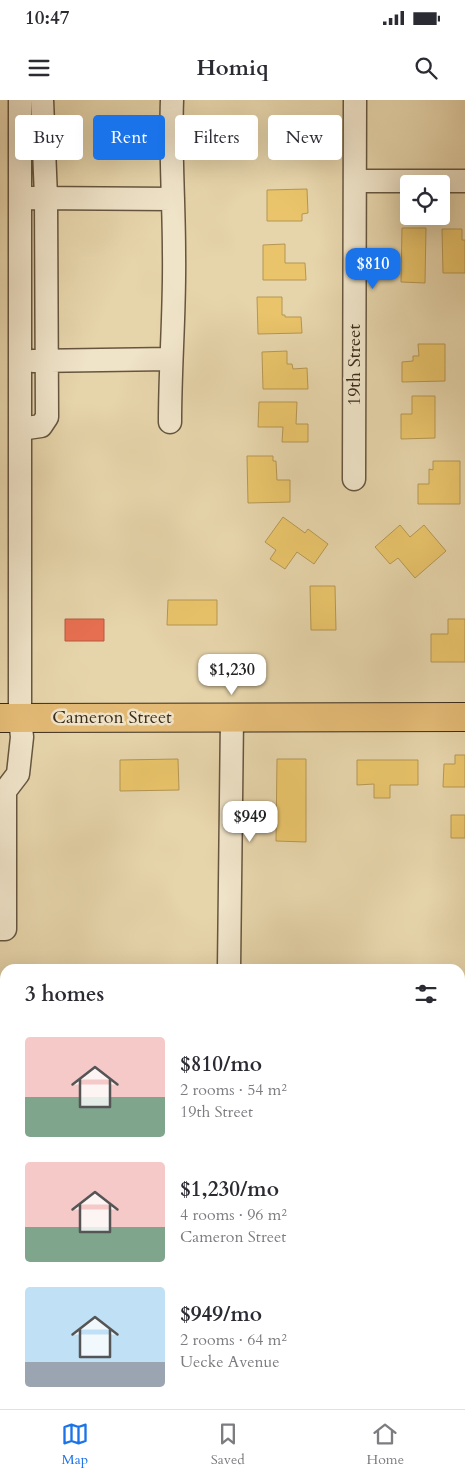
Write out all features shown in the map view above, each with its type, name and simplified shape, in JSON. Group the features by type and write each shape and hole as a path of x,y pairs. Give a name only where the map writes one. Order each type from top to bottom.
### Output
{"main road":[{"name":"Cameron Street","path":"10,718 465,717"}],"street":[{"path":"0,929 6,929 5,791 22,737 10,718 20,430 20,199 10,152 20,100"},
{"path":"20,430 40,426 47,417 46,197 42,100"},
{"path":"170,422 170,359 174,255 170,130 172,100"},
{"name":"19th Street","path":"354,479 355,100"},
{"path":"355,181 465,181"},
{"path":"20,199 46,197 172,199"},
{"path":"20,361 170,359"},
{"path":"230,964 232,717"}],"building: Homes":[{"path":"307,189 308,213 302,214 302,221 267,221 267,190"},
{"path":"402,228 426,228 425,283 401,282"},
{"path":"442,229 462,229 462,240 465,240 465,273 443,273"},
{"path":"285,244 285,263 305,263 306,280 263,280 263,245"},
{"path":"257,297 282,297 282,315 285,315 285,317 301,317 302,333 258,334"},
{"path":"418,344 445,344 445,381 402,382 402,362 413,361 413,356 419,356"},
{"path":"287,351 287,364 292,364 293,369 307,368 308,389 263,389 262,352"},
{"path":"412,396 435,396 435,438 401,439 401,414 412,414"},
{"path":"259,402 297,402 296,424 308,424 308,442 282,442 283,427 258,427"},
{"path":"247,456 273,456 273,461 276,461 277,480 290,480 290,502 248,503"},
{"path":"433,461 460,461 460,504 418,504 418,484 429,484 429,469 433,470"},
{"path":"283,517 305,533 308,529 328,544 314,564 297,552 285,569 270,559 276,550 265,542"},
{"path":"400,525 410,537 424,525 446,551 415,578 398,558 390,564 375,547"},
{"path":"310,586 335,586 336,630 311,630"},
{"path":"168,600 217,600 217,625 167,625"},
{"path":"448,619 465,619 465,662 431,662 431,634 448,634"},
{"path":"455,755 465,755 465,787 443,787 444,764 455,764"},
{"path":"178,759 179,790 120,791 120,760"},
{"path":"277,759 306,759 306,842 276,841"},
{"path":"357,760 418,760 418,785 390,785 390,798 374,798 374,784 357,785"},
{"path":"451,815 465,815 465,838 451,838"}],"building: Shops":[{"path":"65,619 104,619 104,641 65,641"}]}
